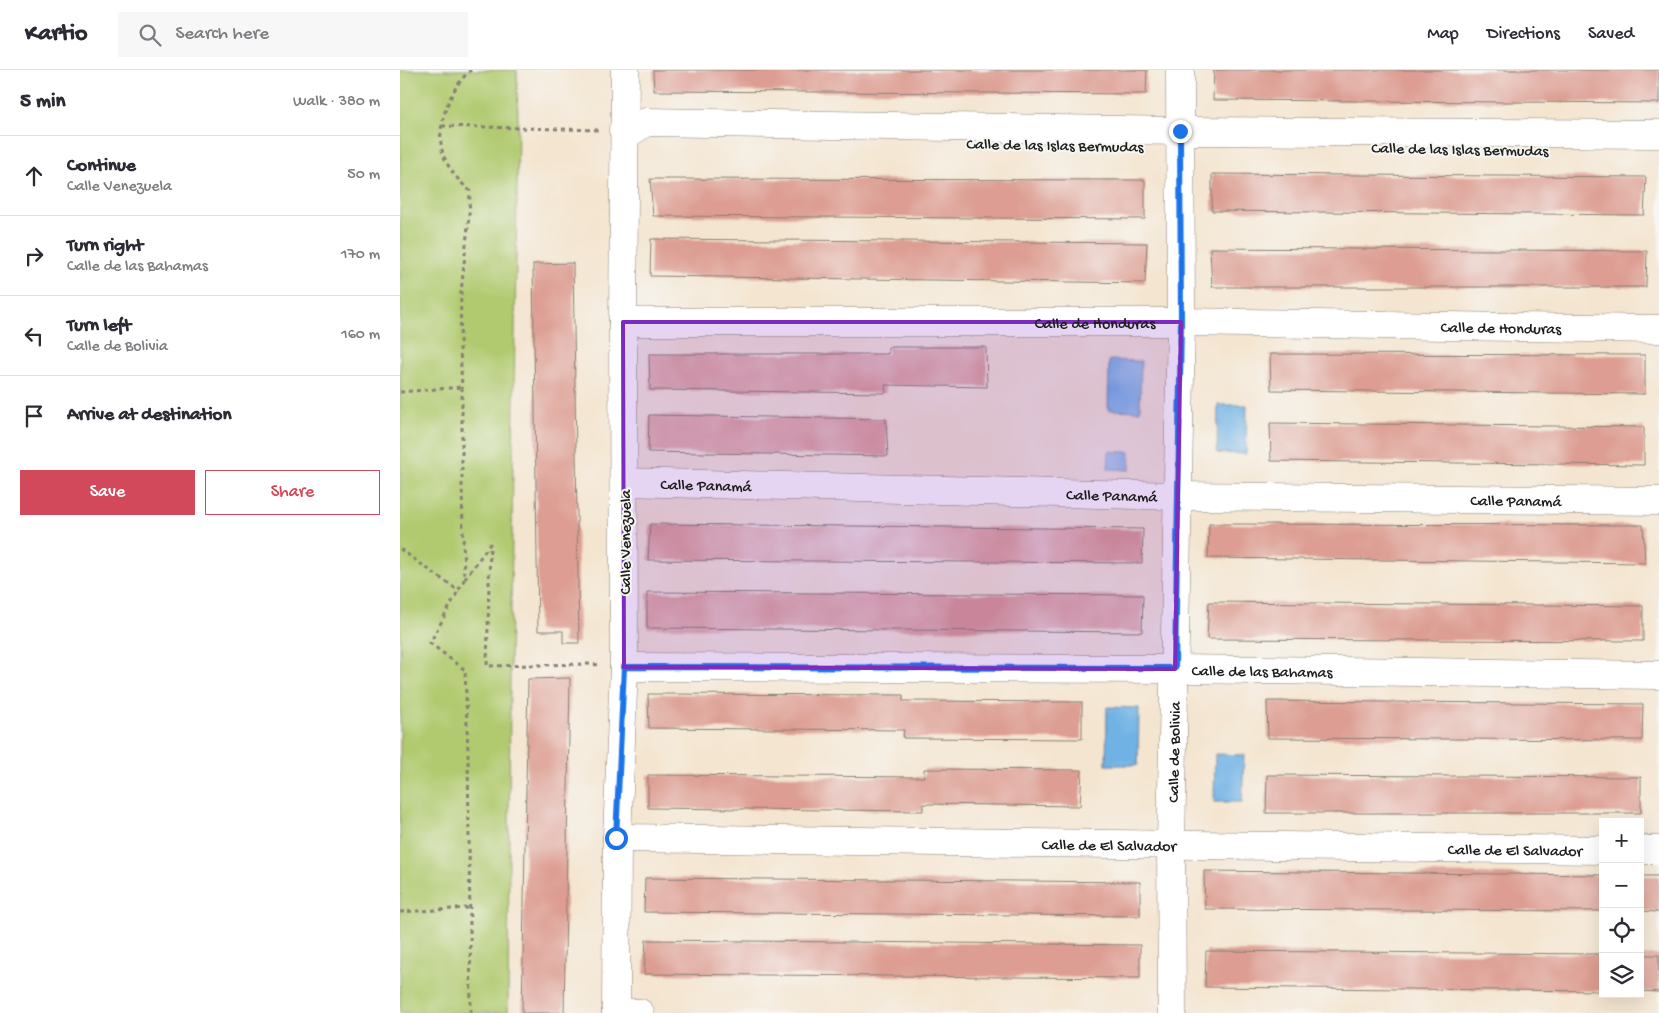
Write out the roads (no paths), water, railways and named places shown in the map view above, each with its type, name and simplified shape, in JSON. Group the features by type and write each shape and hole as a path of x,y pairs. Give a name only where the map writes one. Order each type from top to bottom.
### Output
{"street":[{"name":"Calle Venezuela","path":"624,70 629,130 623,322 624,667 616,838 624,1013"},
{"name":"Calle de Bolivia","path":"1172,1013 1171,846 1181,322 1180,70"},
{"name":"Calle de las Islas Bermudas","path":"629,130 644,139 1180,138 1659,134"},
{"name":"Calle de las Islas Bermudas","path":"1180,138 1659,150"},
{"name":"Calle de Honduras","path":"623,322 1181,322 1659,329"},
{"name":"Calle Panamá","path":"624,482 1177,496 1659,501"},
{"name":"Calle de las Bahamas","path":"624,667 1175,668 1659,675"},
{"name":"Calle de El Salvador","path":"616,838 1599,850"},
{"path":"1644,850 1659,850"}],"water":[{"path":"1109,360 1141,361 1140,411 1108,410"},
{"path":"1218,405 1247,405 1246,454 1217,453"},
{"path":"1109,451 1130,452 1130,470 1108,469"},
{"path":"1107,707 1139,708 1138,765 1106,765"},
{"path":"1215,754 1244,755 1242,802 1214,802"}]}
